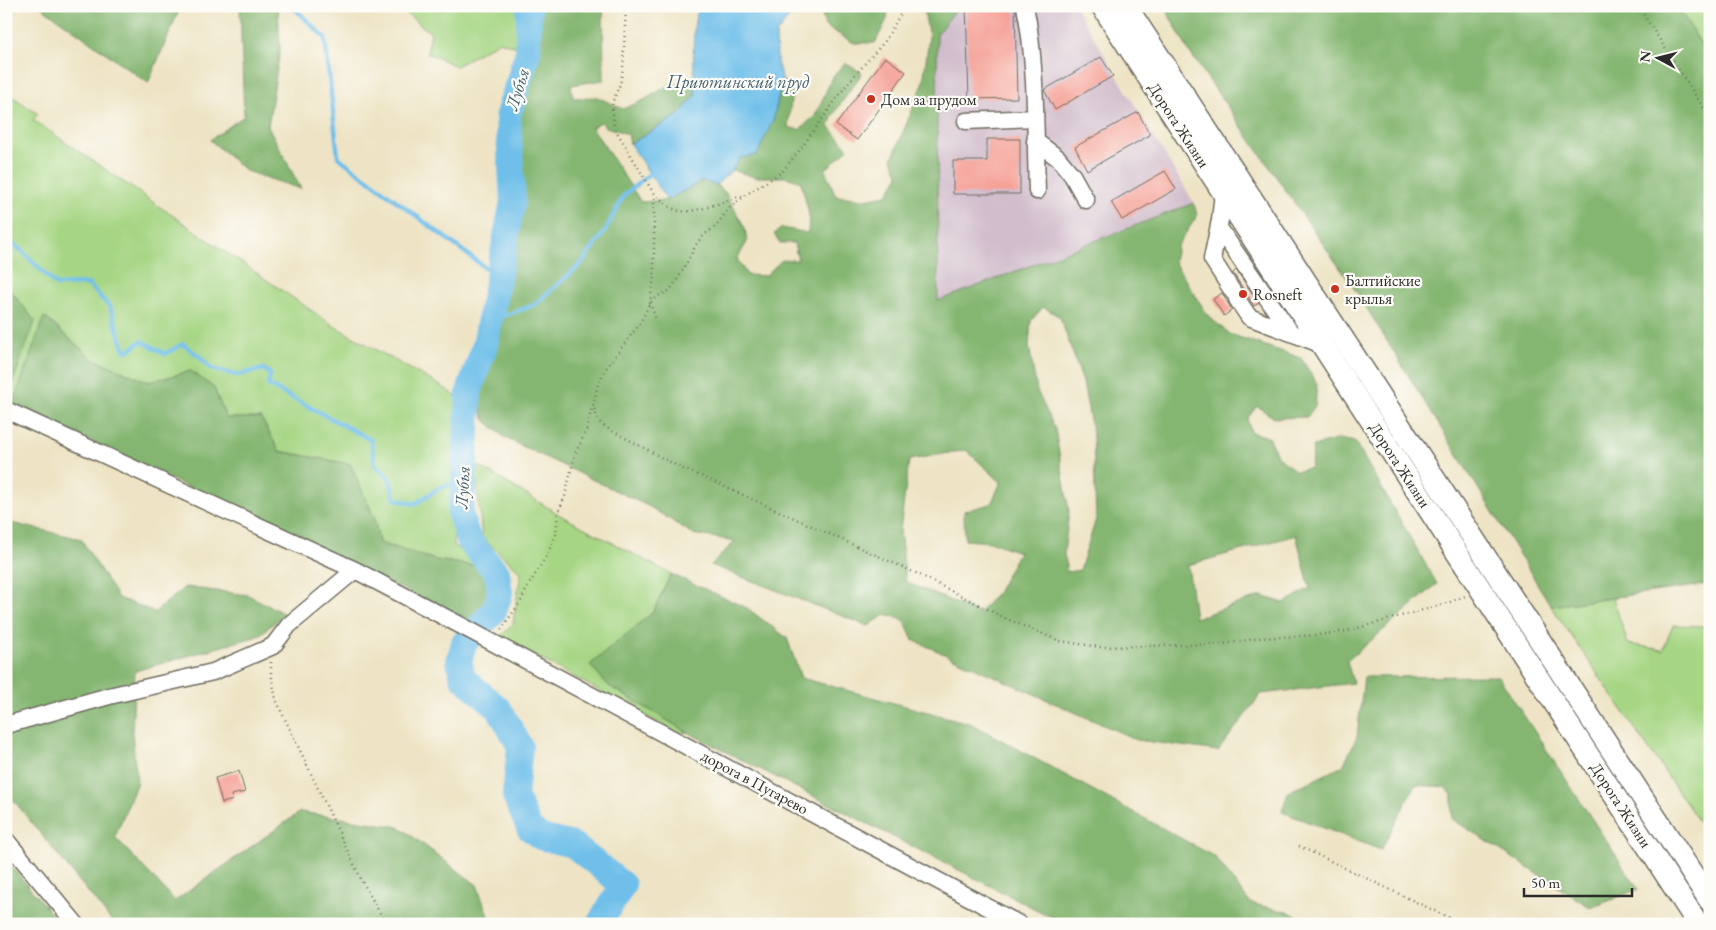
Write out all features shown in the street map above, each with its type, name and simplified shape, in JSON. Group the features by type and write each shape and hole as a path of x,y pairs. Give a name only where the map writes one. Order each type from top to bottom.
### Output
{"main road":[{"name":"Дорога Жизни","path":"1102,6 1698,924"},
{"name":"Дорога Жизни","path":"1126,6 1710,901"}],"street":[{"path":"1025,6 1029,28 1035,118 1037,191"},
{"path":"966,121 1035,118"},
{"path":"1035,141 1058,158 1072,175 1086,200"},
{"path":"1223,193 1219,228 1212,259 1249,317 1323,345"},
{"path":"1219,228 1291,333"},
{"name":"дорога в Пугарево","path":"6,410 355,570 1019,924"},
{"path":"6,724 109,696 213,672 273,646 289,625 355,570"},
{"path":"6,840 76,924"}],"path":[{"path":"491,641 507,623 548,555 556,534 558,513 565,496 575,454 587,429 598,384 606,367 640,323 650,304 654,277 654,194 614,127 612,116 612,103 620,84 622,69 626,6"},
{"path":"650,304 660,295 669,291 678,279 697,243 717,225 728,209 747,194 776,177 793,159 848,83 885,41 906,6"},
{"path":"1638,6 1710,118"},
{"path":"652,190 663,202 679,211 701,208 747,194"},
{"path":"650,304 657,322"},
{"path":"592,406 598,421 605,427 684,469 912,572 1007,619 1060,641 1100,646 1157,646 1224,644 1260,638 1318,635 1347,631 1445,604 1469,594"},
{"path":"273,646 270,673 276,700 362,881 386,924"},
{"path":"1299,846 1462,924"}],"shaded area":[{"path":"959,6 1075,6 1194,203 938,301 937,34"}],"green space":[{"path":"40,6 181,6 148,83"},
{"path":"240,6 278,6 280,49 268,126 301,189 246,171 210,140 244,116"},
{"path":"397,6 518,6 516,47 500,41 456,66 427,53 431,33"},
{"path":"539,6 573,6 578,10 585,6 603,6 604,80 571,85 573,98 597,97 623,109 644,100 671,84 695,87 695,96 679,115 630,144 628,134 606,127 601,122 592,127 641,202 667,200 702,181 716,185 725,192 745,228 747,242 737,259 747,275 765,276 782,260 798,260 794,243 780,243 774,234 782,228 808,233 809,214 801,182 786,177 755,177 732,170 774,118 782,79 792,91 788,127 799,130 815,116 833,76 845,63 862,73 833,115 829,126 848,149 825,170 836,196 865,199 887,195 899,176 892,159 923,84 929,37 924,11 912,6 959,6 937,34 938,301 1194,203 1197,216 1177,246 1174,262 1209,317 1230,334 1301,358 1317,384 1315,406 1307,417 1274,418 1257,406 1247,419 1251,432 1268,437 1278,457 1296,471 1311,468 1313,446 1340,439 1355,442 1437,584 1347,661 1353,683 1261,694 1218,751 1137,740 913,640 904,620 886,614 868,626 711,565 735,541 693,534 650,507 505,438 484,419 478,398 508,280 521,204 519,121 536,55","holes":["1043,307 1060,317 1083,382 1093,436 1096,519 1080,570 1067,572 1064,553 1069,511 1055,429 1037,391 1029,346 1031,321","966,450 1001,482 991,504 964,511 965,540 992,542 1019,552 997,593 979,613 906,582 900,531 909,460","1296,535 1310,588 1284,603 1261,596 1195,618 1188,565"]},
{"path":"888,6 887,19 875,43 854,43 825,26 820,7"},
{"path":"1164,6 1677,6 1710,59 1710,584 1551,606 1358,294 1188,50"},
{"path":"1677,6 1710,6 1710,58"},
{"path":"6,92 38,114 33,120 334,326 446,389 463,402 455,459 453,495 454,546 478,559 482,567 436,560 379,543 374,517 350,464 279,451 261,418 226,418 214,388 191,371 149,382 93,359 45,317 13,404 6,400 35,321 6,285"},
{"path":"6,285 35,321 6,400"},
{"path":"44,317 93,359 149,382 191,371 214,388 226,418 261,418 279,451 350,464 374,517 379,543 436,560 482,567 493,580 491,603 468,620 13,404"},
{"path":"479,466 562,516 671,574 653,612 590,665 609,686 687,732 681,735 500,637 513,624 521,572 482,538 476,473"},
{"path":"6,523 81,539 118,598 155,612 185,587 248,595 285,614 258,636 135,671 132,733 137,782 115,837 175,901 300,812 400,827 477,885 491,924 114,924 6,791"},
{"path":"671,574 747,608 787,638 801,678 972,724 1215,857 1250,903 1291,913 1312,924 1065,924 687,732 609,686 590,665 653,612"},
{"path":"1613,598 1628,644 1663,650 1673,625 1705,626 1710,632 1710,838 1551,606"},
{"path":"1498,676 1638,889 1591,908 1452,819 1452,795 1445,787 1415,785 1381,850 1282,812 1288,792 1343,766 1357,737 1364,677"},
{"path":"6,860 60,924 6,924"}],"water":[{"name":"Приютинский пруд","path":"700,6 824,6 790,16 776,34 777,62 782,79 774,118 757,155 740,158 732,170 716,185 702,181 667,200 630,144 679,115 695,96 694,36"}],"building":[{"path":"966,6 1015,6 1017,98 969,99"},
{"name":"Дом за прудом","path":"885,57 906,72 857,140 836,125"},
{"path":"1101,57 1113,76 1055,110 1044,90"},
{"path":"1138,112 1150,135 1087,170 1075,147"},
{"path":"987,139 1020,139 1020,194 953,194 953,161 987,161"},
{"path":"1165,171 1176,189 1122,220 1111,202"},
{"path":"1236,270 1259,303 1254,306 1233,273"},
{"path":"1222,293 1232,310 1224,316 1213,299"},
{"path":"239,771 245,792 231,795 233,800 222,803 215,778"}],"waterway":[{"path":"292,6 325,38 338,157 499,278"},
{"name":"Лубья","path":"529,6 528,52 508,115 513,201 485,345 469,392 464,482 460,514 469,541 497,573 500,593 494,611 464,643 459,661 463,678 499,709 520,746 515,796 529,828 540,837 573,845 623,885 599,924"},
{"path":"490,321 534,305 581,264 605,231 624,195 653,171"},
{"path":"6,240 20,249 56,285 88,284 110,307 126,352 142,341 165,354 183,344 200,357 211,369 237,375 264,369 270,374 268,385 371,440 375,465 389,478 395,499 415,504 441,487 464,482"}],"place":[{"name":"Дом за прудом","path":"871,99"},
{"name":"Балтийские крылья","path":"1335,289"},
{"name":"Rosneft","path":"1243,294"}]}
